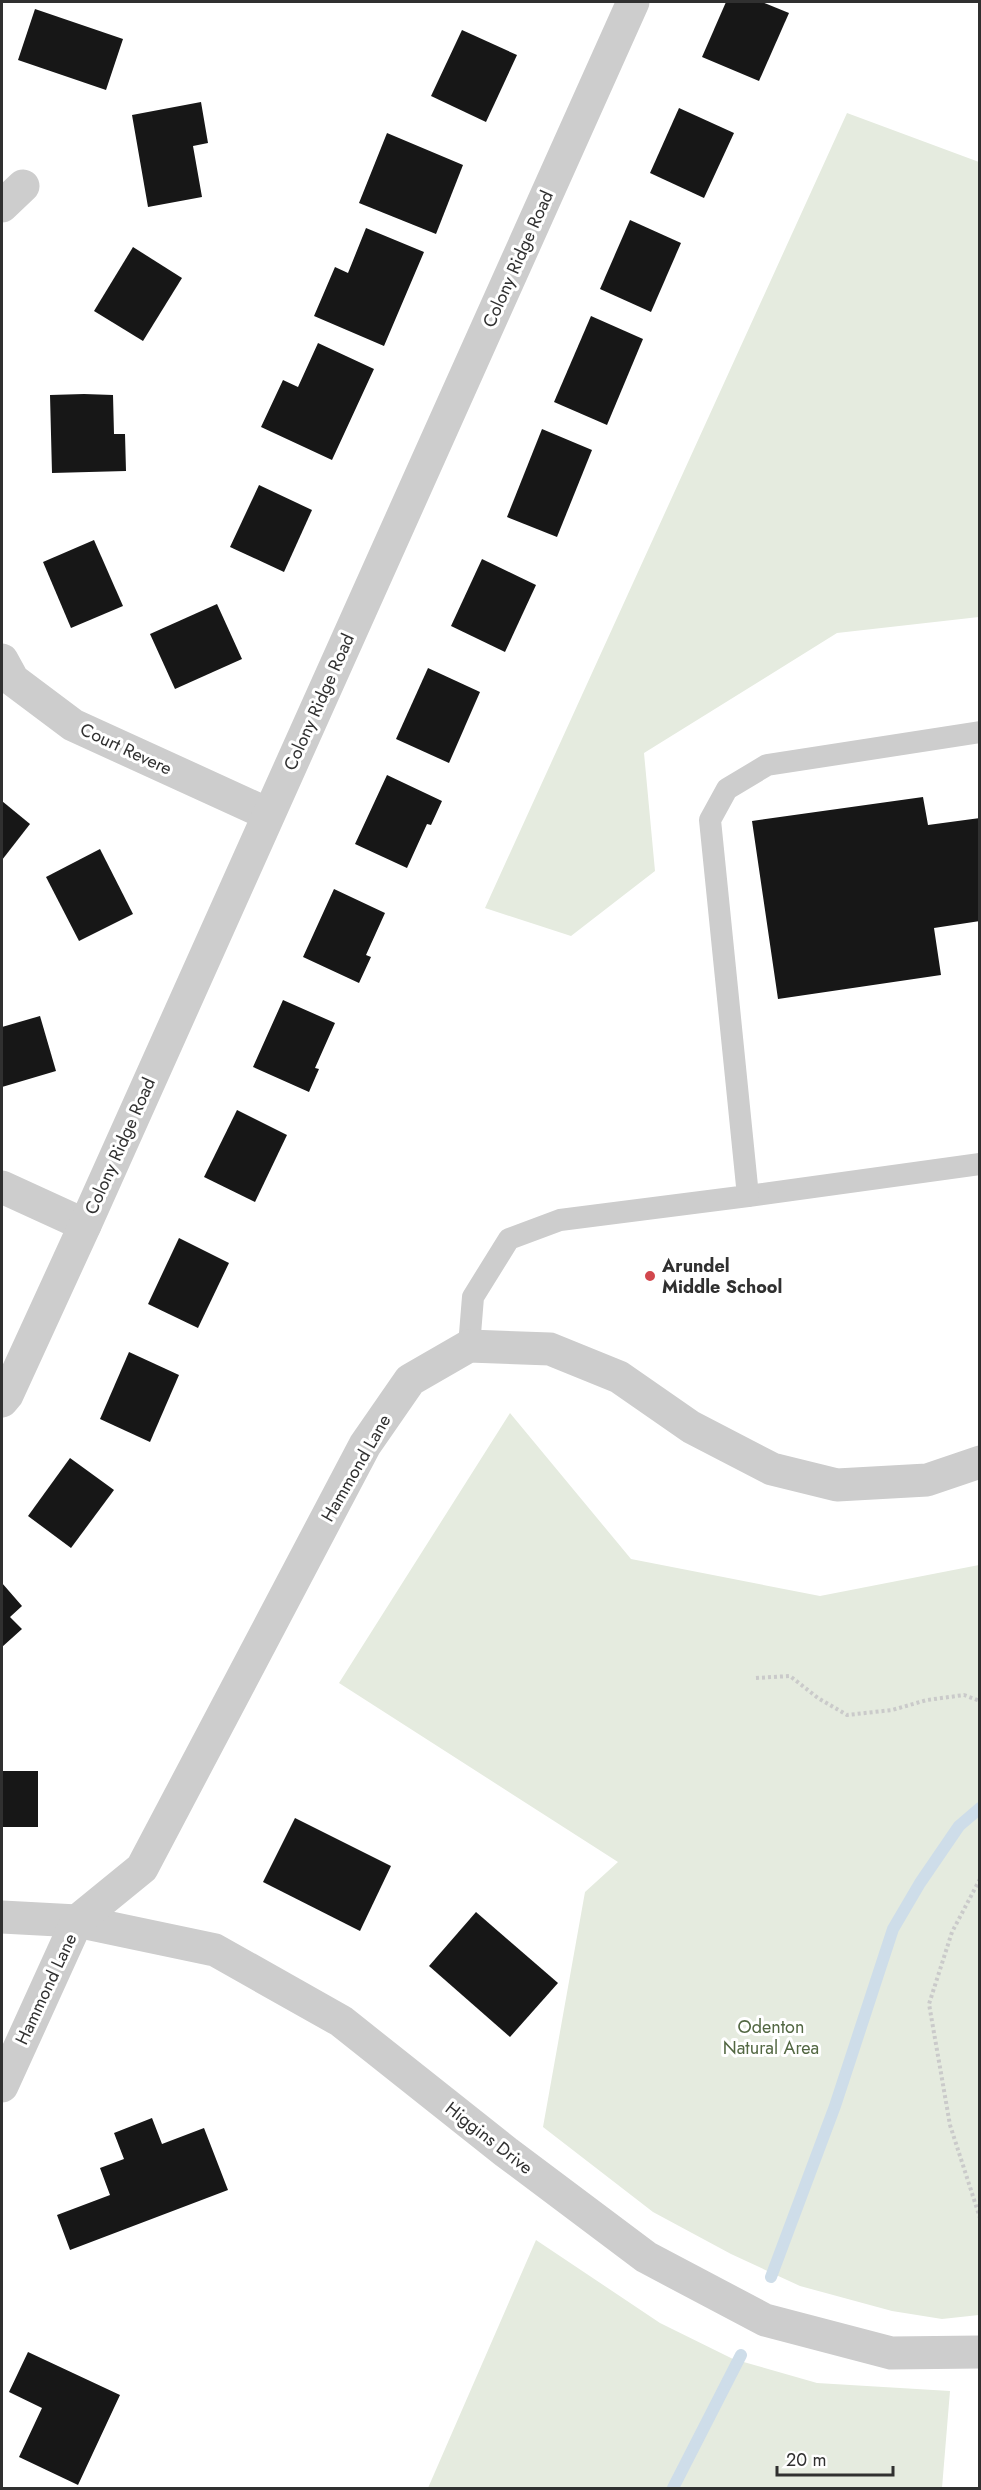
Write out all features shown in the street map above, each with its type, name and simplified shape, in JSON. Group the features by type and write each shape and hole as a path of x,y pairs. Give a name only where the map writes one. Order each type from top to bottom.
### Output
{"street":[{"name":"Colony Ridge Road","path":"2,1401 7,1395 85,1225 633,2"},
{"name":"Court Revere","path":"2,660 14,680 73,725 268,814"},
{"path":"2,1187 85,1225"},
{"path":"469,1346 550,1349 619,1377 692,1427 772,1469 837,1485 927,1480 980,1462"},
{"name":"Hammond Lane","path":"2,2086 77,1921 142,1868 365,1445 410,1380 469,1346"},
{"name":"Higgins Drive","path":"2,1917 77,1921 215,1950 341,2021 506,2152 646,2257 765,2320 891,2353 980,2352"}],"lane":[{"path":"748,1196 710,820 726,789 767,765 980,732"},
{"path":"469,1346 473,1297 509,1239 560,1220 980,1164"}],"path":[{"path":"756,1678 790,1676 818,1698 847,1715 892,1710 927,1700 964,1695 980,1701"},
{"path":"980,1879 952,1932 929,2004 950,2125 980,2218"}],"green space":[{"path":"847,113 979,162 979,617 837,633 644,753 655,871 571,936 485,908"},
{"name":"Odenton Natural Area","path":"510,1413 631,1559 820,1596 979,1565 979,2315 942,2319 892,2311 800,2286 731,2254 653,2212 543,2127 585,1892 618,1862 339,1683"},
{"path":"536,2240 660,2323 733,2359 817,2383 950,2391 942,2488 428,2488"}],"building":[{"path":"726,2 762,2 789,13 759,81 702,57"},
{"path":"35,9 123,39 106,90 18,60"},
{"path":"462,30 517,55 486,122 431,96"},
{"path":"201,102 208,143 193,146 202,197 148,207 132,115"},
{"path":"679,108 734,133 704,198 650,173"},
{"path":"387,133 463,165 436,234 359,203"},
{"path":"630,220 681,243 651,312 600,289"},
{"path":"366,228 424,252 384,346 314,316 335,267 348,273"},
{"path":"133,247 182,278 143,341 94,311"},
{"path":"591,316 643,339 607,425 554,402"},
{"path":"318,343 374,369 332,460 261,427 283,380 298,387"},
{"path":"50,395 113,395 114,434 125,434 126,471 52,473"},
{"path":"542,429 592,450 557,537 507,517"},
{"path":"259,485 312,510 284,572 230,547"},
{"path":"94,540 123,606 71,628 43,562"},
{"path":"482,559 536,585 505,652 451,626"},
{"path":"217,604 242,659 175,689 150,634"},
{"path":"428,668 480,692 449,763 396,739"},
{"path":"387,775 442,801 431,825 427,824 407,868 355,844"},
{"path":"923,797 928,825 980,818 980,921 934,928 941,975 778,999 752,821"},
{"path":"2,801 30,824 2,860"},
{"path":"100,849 133,914 79,941 46,877"},
{"path":"334,889 385,913 366,955 371,957 359,983 303,957"},
{"path":"283,1000 335,1023 315,1068 319,1069 309,1092 253,1067"},
{"path":"40,1016 56,1071 2,1087 2,1027"},
{"path":"237,1110 287,1135 255,1202 204,1177"},
{"path":"179,1238 229,1263 198,1328 148,1304"},
{"path":"129,1352 179,1375 150,1442 100,1419"},
{"path":"70,1458 114,1490 71,1548 28,1516"},
{"path":"2,1583 22,1606 10,1617 22,1629 2,1647"},
{"path":"2,1771 38,1771 38,1827 2,1827"},
{"path":"295,1818 391,1866 360,1931 263,1882"},
{"path":"476,1912 558,1983 510,2037 429,1966"},
{"path":"152,2118 162,2144 204,2128 228,2190 70,2250 57,2215 110,2195 100,2168 124,2159 114,2133"},
{"path":"28,2352 120,2395 78,2485 19,2457 42,2408 9,2392"}],"waterway":[{"path":"771,2277 835,2106 893,1929 920,1883 959,1826 980,1808"},
{"path":"673,2488 741,2355"}],"place":[{"name":"Arundel Middle School","path":"650,1276"}]}
